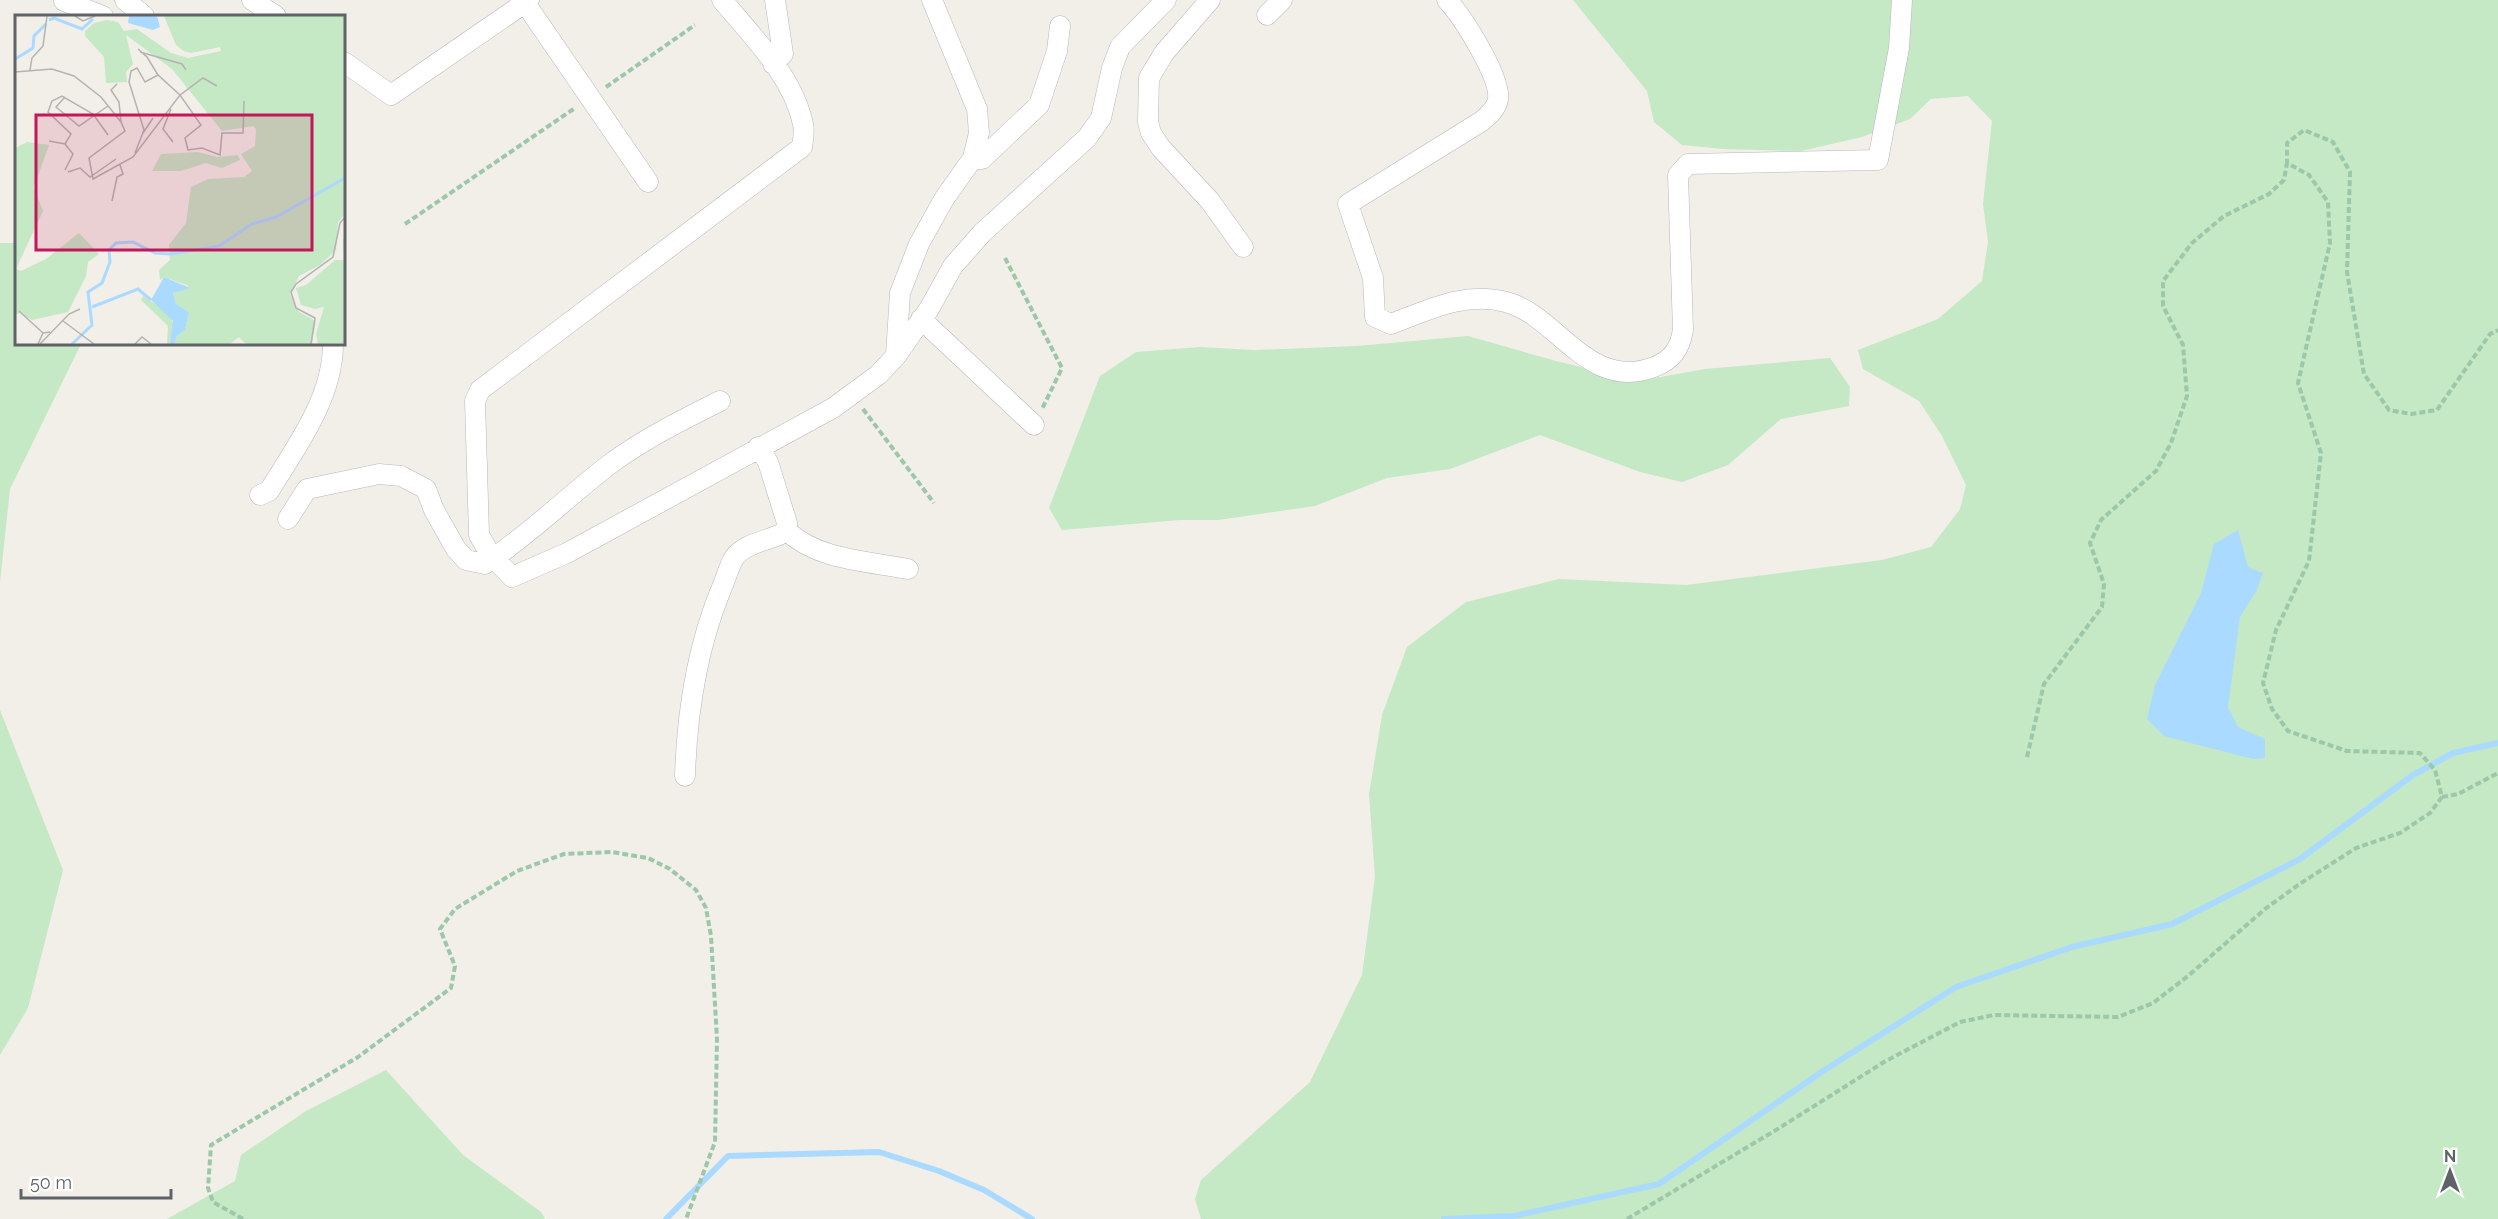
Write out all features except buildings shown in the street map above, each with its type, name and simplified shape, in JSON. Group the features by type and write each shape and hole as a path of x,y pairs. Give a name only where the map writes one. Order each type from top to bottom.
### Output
{"lane":[{"path":"125,0 143,15"},
{"path":"252,0 274,15"},
{"path":"722,0 773,63 794,97 804,126 802,147 480,390 475,401 479,535 494,558 512,577 567,553 832,408 878,375 896,356 953,266 982,233 1087,138 1101,118 1112,68 1120,47 1161,2"},
{"path":"773,63 783,54 775,0"},
{"path":"896,356 900,293 919,244 944,199 974,158 979,133 977,109 932,0 924,3 919,0"},
{"path":"1210,0 1164,53 1149,78 1148,122 1151,133 1161,148 1210,201 1243,247"},
{"path":"1267,15 1282,0"},
{"path":"1447,0 1463,18 1497,86 1498,100 1492,111 1482,121 1348,204 1373,278 1375,317 1391,324 1458,299 1506,302 1533,314 1568,346 1592,362 1622,370 1649,369 1667,362 1681,345 1683,330 1678,175 1688,164 1878,160 1899,48 1902,0"},
{"path":"64,1 100,15"},
{"path":"345,63 391,95 526,1 648,182"},
{"path":"974,158 982,159 1039,105 1057,51 1060,26"},
{"path":"921,319 1034,426"},
{"path":"260,495 269,491 315,415 332,360 333,345"},
{"path":"288,519 307,489 379,474 401,476 426,489 434,510 456,549 466,560 485,564 512,547 612,463 652,436 720,401"},
{"path":"758,447 768,462 787,523 787,531 800,543 818,552 908,569"},
{"path":"685,776 690,700 710,619 726,578 735,558 747,548 787,531"}],"path":[{"path":"405,224 695,25"},
{"path":"2027,757 2043,684 2102,607 2104,584 2090,543 2101,520 2156,471 2171,443 2187,396 2183,345 2163,306 2163,281 2192,243 2224,216 2269,194 2284,180 2287,143 2304,130 2333,142 2350,172 2347,272 2364,374 2389,410 2411,414 2437,410 2490,334 2498,330"},
{"path":"2287,163 2309,175 2328,202 2330,243 2298,383 2321,453 2309,561 2276,630 2263,683 2272,709 2288,731 2347,751 2420,753 2435,770 2442,797"},
{"path":"1005,258 1062,368 1034,426"},
{"path":"851,394 934,503"},
{"path":"1627,1219 1776,1131 1884,1062 1960,1022 1994,1015 2118,1017 2153,1003 2188,976 2265,909 2298,885 2356,849 2400,833 2430,813 2442,797 2458,794 2498,773"},
{"path":"243,1219 213,1202 208,1188 211,1145 358,1057 451,987 455,966 440,929 455,909 517,871 564,854 612,852 648,858 670,869 696,890 705,908 711,936 717,1039 715,1142 686,1219"}],"green space":[{"path":"1573,0 2498,0 2498,1219 1201,1219 1195,1199 1201,1180 1310,1082 1362,975 1375,877 1369,794 1382,715 1407,647 1466,602 1559,579 1686,585 1882,560 1931,547 1960,509 1966,485 1942,436 1919,401 1863,369 1858,350 1938,319 1982,281 1988,242 1983,204 1992,121 1968,96 1931,99 1910,119 1862,137 1801,151 1724,149 1682,145 1654,122 1647,91"},
{"path":"0,243 15,243 15,345 81,345 10,489 0,582"},
{"path":"1468,336 1638,381 1705,369 1830,358 1850,387 1849,406 1781,419 1728,465 1682,482 1640,472 1540,435 1450,469 1387,478 1315,506 1218,520 1180,520 1062,530 1049,508 1100,376 1136,352 1200,347 1254,350 1357,346"},
{"path":"0,710 63,870 28,1008 0,1055"},
{"path":"386,1070 463,1155 541,1212 545,1219 167,1219 235,1181 241,1155 306,1111"}],"water":[{"path":"2238,530 2248,567 2263,573 2257,590 2240,617 2228,707 2238,727 2265,739 2265,758 2253,759 2164,736 2147,719 2155,685 2201,593 2214,544"}],"waterway":[{"path":"1444,1219 1514,1216 1659,1184 1823,1071 1956,987 2072,947 2172,924 2300,859 2413,775 2453,753 2498,743"},
{"path":"666,1219 728,1156 879,1152 939,1171 984,1190 1032,1219"}]}
